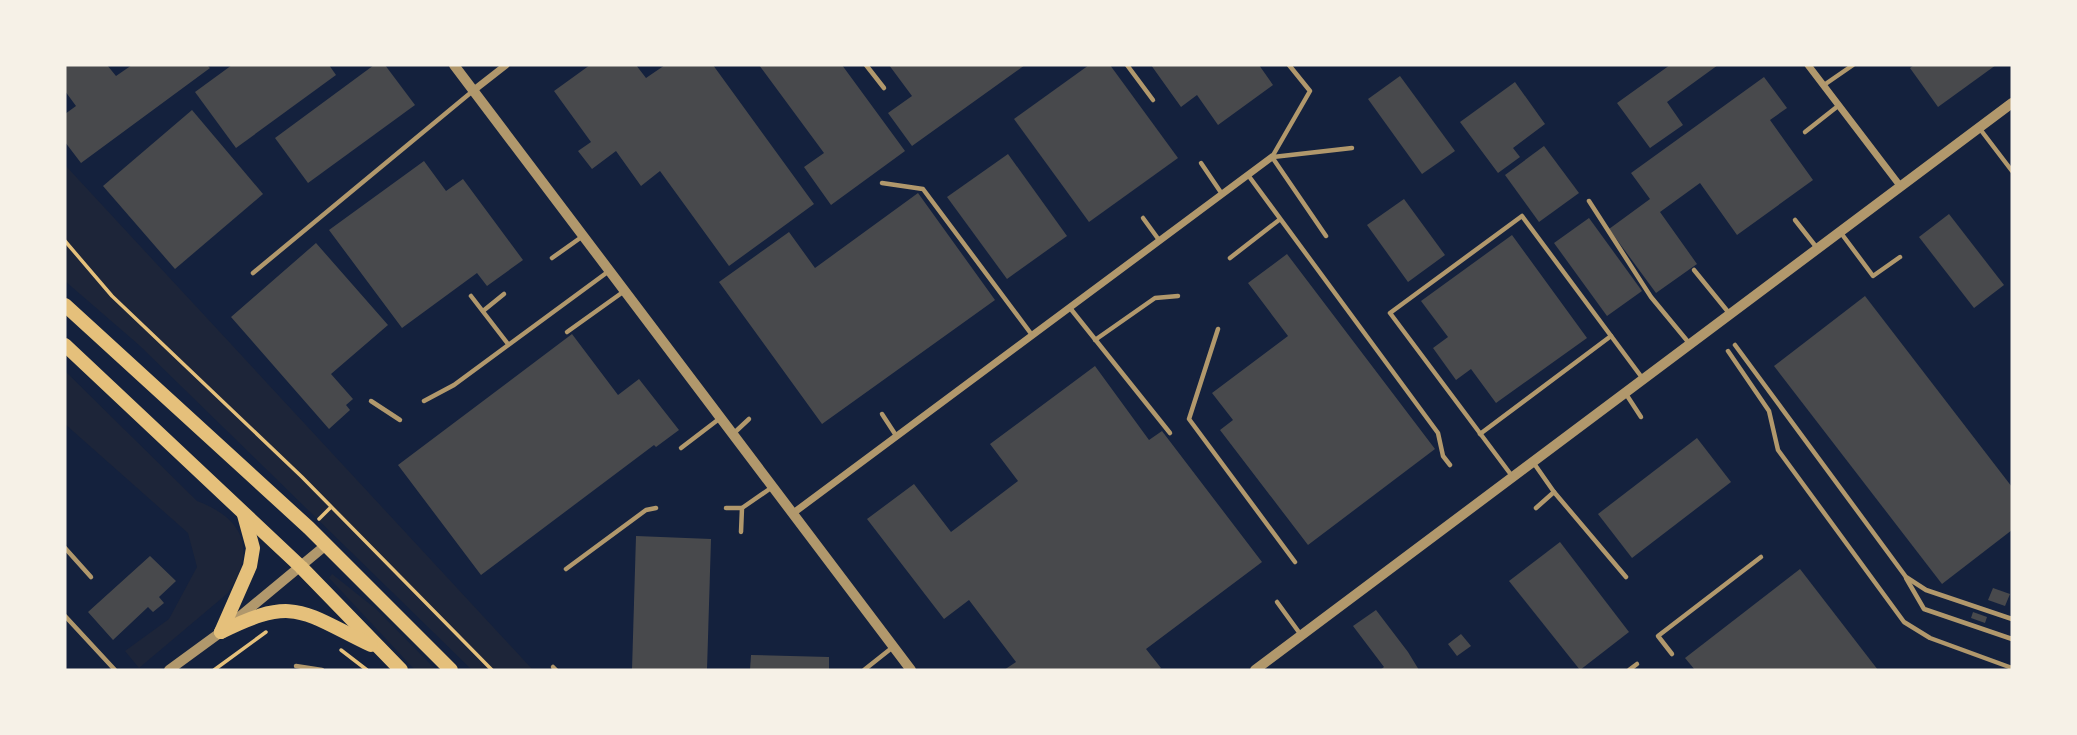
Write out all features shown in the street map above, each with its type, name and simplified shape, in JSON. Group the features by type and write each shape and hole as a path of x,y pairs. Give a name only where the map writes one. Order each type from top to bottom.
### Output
{"highway":[{"path":"65,305 326,545 452,670"},
{"path":"65,345 301,567 401,670"},
{"path":"221,632 247,577 252,558 252,539 244,514"},
{"path":"221,632 257,614 289,609 380,649"}],"street":[{"path":"454,65 911,670"},
{"path":"474,90 506,65"},
{"path":"1808,65 1901,187"},
{"path":"1255,670 2012,103"},
{"path":"792,514 898,438 1272,157"},
{"path":"169,670 221,632 326,545"}],"lane":[{"path":"866,65 884,88"},
{"path":"1127,65 1153,100"},
{"path":"1272,157 1310,91 1289,65"},
{"path":"1823,86 1853,65"},
{"path":"253,273 474,90"},
{"path":"1805,132 1838,106"},
{"path":"1980,128 2012,171"},
{"path":"1272,157 1352,148"},
{"path":"1272,157 1326,236"},
{"path":"1201,163 1223,194"},
{"path":"1248,176 1438,433 1443,456 1450,465"},
{"path":"882,183 923,189 1032,336"},
{"path":"1589,201 1651,297 1690,344"},
{"path":"1513,477 1391,313 1522,216 1643,379"},
{"path":"1143,218 1160,241"},
{"path":"1230,258 1279,220"},
{"path":"1795,220 1818,249"},
{"path":"1840,232 1873,276 1900,257"},
{"path":"552,258 583,236"},
{"path":"1694,270 1730,314"},
{"path":"424,401 454,385 609,271"},
{"path":"567,332 625,291"},
{"path":"483,312 504,295"},
{"path":"471,296 508,344"},
{"path":"1095,340 1155,298 1178,296"},
{"path":"1070,308 1170,433"},
{"path":"1218,329 1189,419 1295,562"},
{"path":"1480,434 1611,336"},
{"path":"1735,345 1906,577 1924,609 2012,639"},
{"path":"1728,351 1769,411 1778,450 1904,622 1930,638 2012,668"},
{"path":"1626,393 1641,416"},
{"path":"371,401 400,421"},
{"path":"882,414 898,438"},
{"path":"681,448 720,418"},
{"path":"732,434 749,419"},
{"path":"1533,462 1554,492 1626,577"},
{"path":"726,508 742,509 772,487"},
{"path":"1536,508 1554,492"},
{"path":"566,569 646,510 656,509"},
{"path":"741,532 742,509"},
{"path":"65,548 91,577"},
{"path":"1672,654 1658,636 1761,557"},
{"path":"1906,577 1926,590 2012,620"},
{"path":"1277,602 1302,635"},
{"path":"65,616 115,670"},
{"path":"864,670 893,646"},
{"path":"1629,670 1637,664"},
{"path":"296,666 322,670"}],"path":[{"path":"65,241 112,296 302,477 492,670"},
{"path":"214,670 270,630"},
{"path":"333,644 367,670"}],"shaded area":[{"path":"65,165 533,670 472,670 139,345 65,281"},
{"path":"65,371 197,501 226,517 241,537 242,563 228,593 139,668 125,651 169,619 197,567 188,533 65,424"},
{"path":"332,574 376,609 436,670 415,670 329,578"}],"building":[{"path":"65,65 107,65 116,76 132,65 207,65 210,68 81,163 65,142 65,114 76,106 65,91"},
{"path":"232,65 329,65 336,75 236,148 195,92"},
{"path":"374,65 385,65 415,105 308,183 275,138"},
{"path":"590,65 636,65 646,78 665,65 713,65 814,204 729,266 660,171 641,186 616,151 592,169 578,151 591,142 554,91"},
{"path":"759,65 842,65 905,151 831,205 804,167 824,153"},
{"path":"889,65 1025,65 912,146 888,113 912,96"},
{"path":"1089,65 1110,65 1178,158 1089,222 1014,119"},
{"path":"1151,65 1259,65 1273,85 1218,125 1197,95 1181,107"},
{"path":"1670,65 1718,65 1667,102 1683,125 1650,148 1617,103"},
{"path":"1914,65 1996,65 1938,107 1910,68"},
{"path":"1400,76 1455,151 1422,174 1368,99"},
{"path":"1764,77 1787,108 1770,120 1813,180 1737,235 1700,183 1660,212 1697,264 1656,293 1609,229 1650,199 1631,173"},
{"path":"1515,82 1545,124 1513,148 1520,157 1498,173 1460,122"},
{"path":"192,110 263,194 175,269 103,186"},
{"path":"1544,146 1579,193 1539,222 1505,175"},
{"path":"1008,154 1067,236 1007,279 947,197"},
{"path":"424,161 446,191 463,179 523,260 487,286 477,273 402,328 329,230"},
{"path":"918,193 995,300 822,424 719,282 789,232 815,268"},
{"path":"1404,199 1445,255 1408,282 1367,225"},
{"path":"1949,214 2004,285 1974,308 1919,237"},
{"path":"1589,218 1642,291 1607,316 1554,243"},
{"path":"1512,235 1587,338 1496,403 1471,369 1456,380 1433,348 1448,337 1421,301"},
{"path":"316,243 388,325 331,374 353,399 346,405 350,410 329,429 231,317"},
{"path":"1287,254 1435,449 1308,545 1220,430 1233,420 1212,393 1288,336 1248,283"},
{"path":"1865,296 2012,487 2012,530 1942,584 1774,366"},
{"path":"572,334 618,395 639,379 679,430 656,447 654,445 481,575 398,465"},
{"path":"1095,366 1149,440 1162,431 1262,562 1146,649 1161,668 1158,670 1004,670 1016,662 969,600 944,619 867,519 914,484 951,532 1018,481 990,444"},
{"path":"1697,438 1731,482 1632,558 1598,514"},
{"path":"636,536 711,539 707,670 632,670"},
{"path":"1560,542 1629,632 1580,670 1509,581"},
{"path":"150,556 176,581 159,597 164,603 153,612 148,607 113,640 88,612"},
{"path":"1800,569 1878,670 1695,670 1685,658"},
{"path":"1993,588 2010,594 2005,606 1988,600"},
{"path":"1376,610 1419,670 1380,670 1384,667 1353,626"},
{"path":"1973,612 1987,617 1985,623 1971,618"},
{"path":"1461,634 1471,646 1457,656 1448,644"},
{"path":"751,655 829,657 829,670 750,670"}]}
